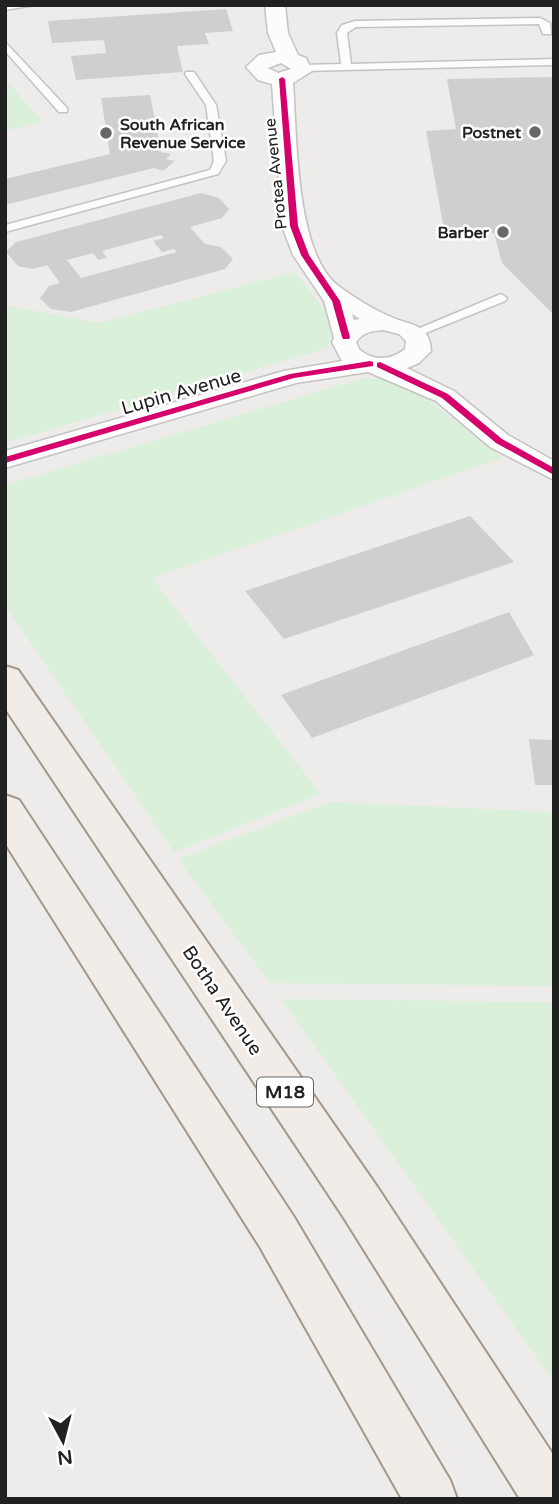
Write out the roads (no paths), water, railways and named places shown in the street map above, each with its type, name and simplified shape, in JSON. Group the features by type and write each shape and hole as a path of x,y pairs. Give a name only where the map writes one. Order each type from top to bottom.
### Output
{"main road":[{"name":"Botha Avenue","path":"5,679 361,1203 551,1499"},
{"path":"5,810 277,1232 431,1499"}],"street":[{"name":"Protea Avenue","path":"275,5 278,33 291,68 295,226 305,255 331,290 346,342"},
{"path":"278,33 266,59 258,64 257,71 267,77 291,68"},
{"name":"Protea Avenue","path":"331,290 383,323"},
{"path":"445,396 416,342 401,326 383,323 365,325 346,342 352,357 445,396 499,441 554,472"},
{"name":"Lupin Avenue","path":"293,376 346,342"},
{"path":"375,365 399,363 416,342"},
{"name":"Lupin Avenue","path":"5,460 293,376 375,365"}],"lane":[{"path":"5,7 30,5"},
{"path":"346,67 342,33 346,27 355,24 540,21 545,23 547,32"},
{"path":"5,45 63,110"},
{"path":"291,68 554,62"},
{"path":"5,229 214,172 220,160 211,105 190,74"},
{"path":"416,342 501,298"}],"place":[{"name":"Postnet","path":"535,132"},
{"name":"South African Revenue Service","path":"106,133"},
{"name":"Barber","path":"503,232"}]}
